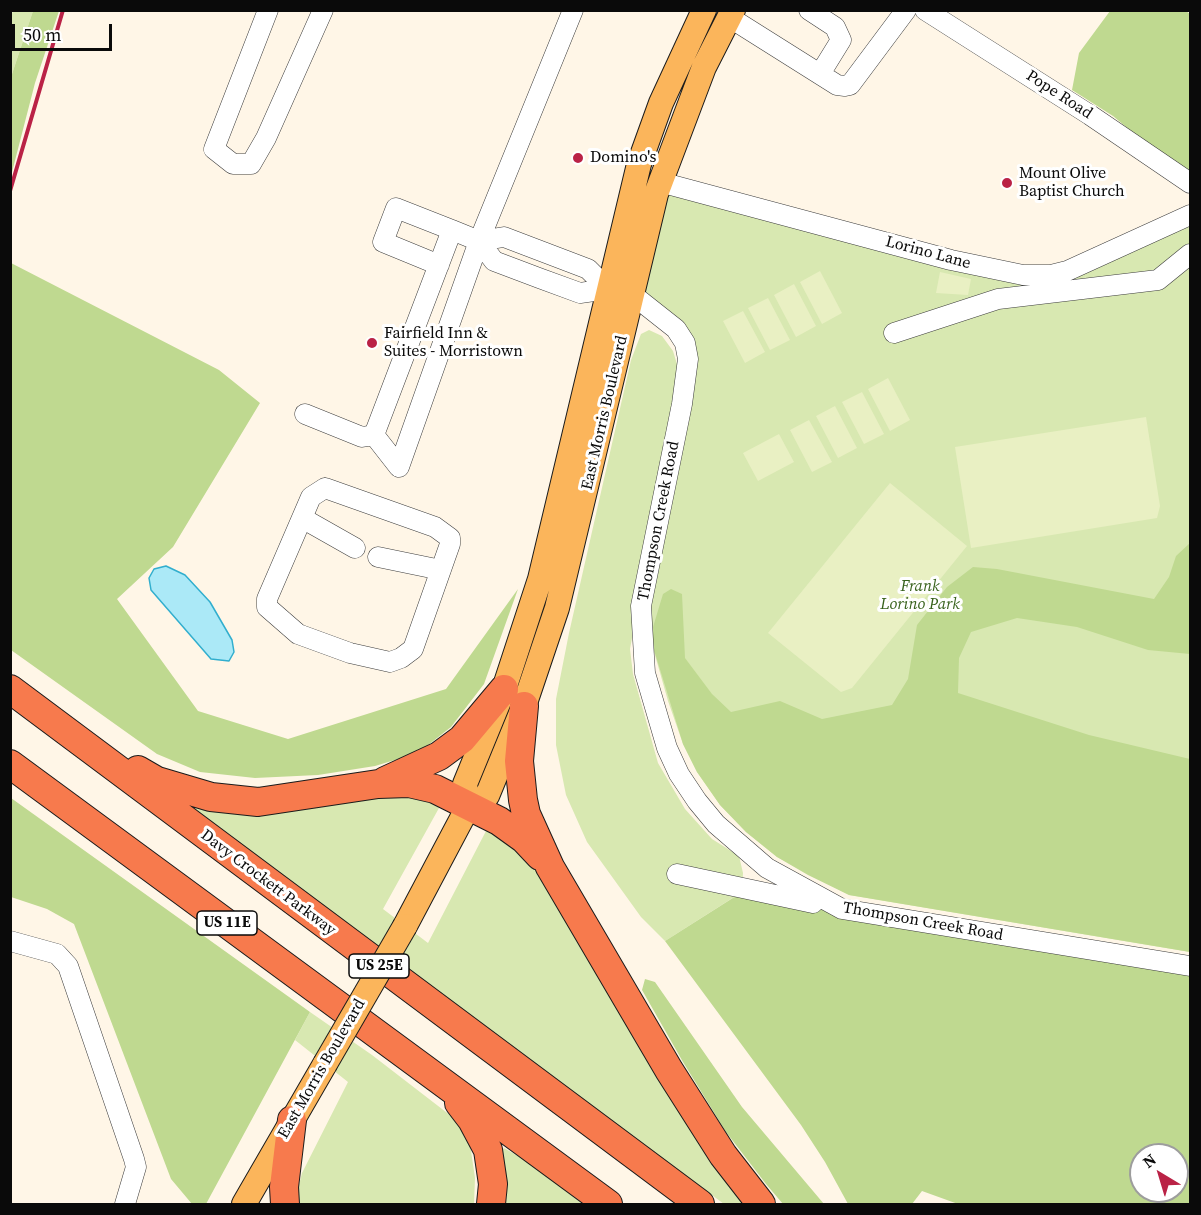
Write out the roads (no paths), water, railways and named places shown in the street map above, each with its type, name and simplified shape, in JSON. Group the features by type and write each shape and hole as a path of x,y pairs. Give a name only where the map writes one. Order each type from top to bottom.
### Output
{"highway":[{"name":"Davy Crockett Parkway","path":"10,689 700,1204"},
{"path":"378,784 408,772 447,751 483,717 514,698 521,787 526,814 549,867 669,1070 723,1155 761,1204"},
{"path":"60,726 157,781 212,797 258,802 378,784 409,783 435,789 499,821 524,839 549,867"},
{"name":"US 11E","path":"10,764 443,1082"},
{"path":"443,1082 472,1120 488,1150 493,1184 491,1204"},
{"path":"443,1082 608,1204"},
{"path":"285,1204 284,1186 292,1120"}],"main road":[{"name":"East Morris Boulevard","path":"244,1204 405,926 468,807 487,796 514,698 631,193 647,138 704,10"},
{"name":"East Morris Boulevard","path":"514,698 557,608 660,182 704,67 731,14"},
{"path":"608,289 633,296"}],"street":[{"path":"268,10 214,149 233,164 251,164 266,138 323,10"},
{"path":"374,435 399,467 479,241 573,10"},
{"path":"809,10 835,27 841,40 820,74"},
{"path":"731,14 837,85 850,85 906,10"},
{"name":"Pope Road","path":"925,10 1090,115 1191,183"},
{"name":"Lorino Lane","path":"660,182 951,260 1023,275 1067,271 1191,215"},
{"path":"439,265 383,242 396,208 479,241 504,237 588,269 608,289"},
{"path":"374,435 452,231"},
{"path":"479,241 494,261 539,278 580,293 608,289"},
{"path":"894,333 998,299 1158,280 1191,254"},
{"path":"539,278 549,255"},
{"name":"Thompson Creek Road","path":"633,296 676,329 685,343 688,359 680,414 641,606 645,673 667,748 697,801 735,843 796,886 842,909 1191,966"},
{"path":"305,414 362,437 374,435"},
{"path":"325,488 435,527 450,538 441,570 413,649 401,658 390,662 350,653 298,634 267,607 267,599 311,497 325,488"},
{"path":"302,518 355,548"},
{"path":"378,557 429,570 441,570"},
{"path":"677,874 842,909"},
{"path":"10,941 57,954 68,966 136,1167 125,1204"}],"water":[{"path":"166,566 185,575 210,602 232,640 234,652 229,661 211,659 151,590 149,578 154,569"}],"railway":[{"path":"10,191 63,10"}],"place":[{"name":"Domino's","path":"578,158"},
{"name":"Mount Olive Baptist Church","path":"1007,183"},
{"name":"Fairfield Inn & Suites - Morristown","path":"372,343"}],"park label":[{"name":"Frank Lorino Park","path":"920,596"}]}
